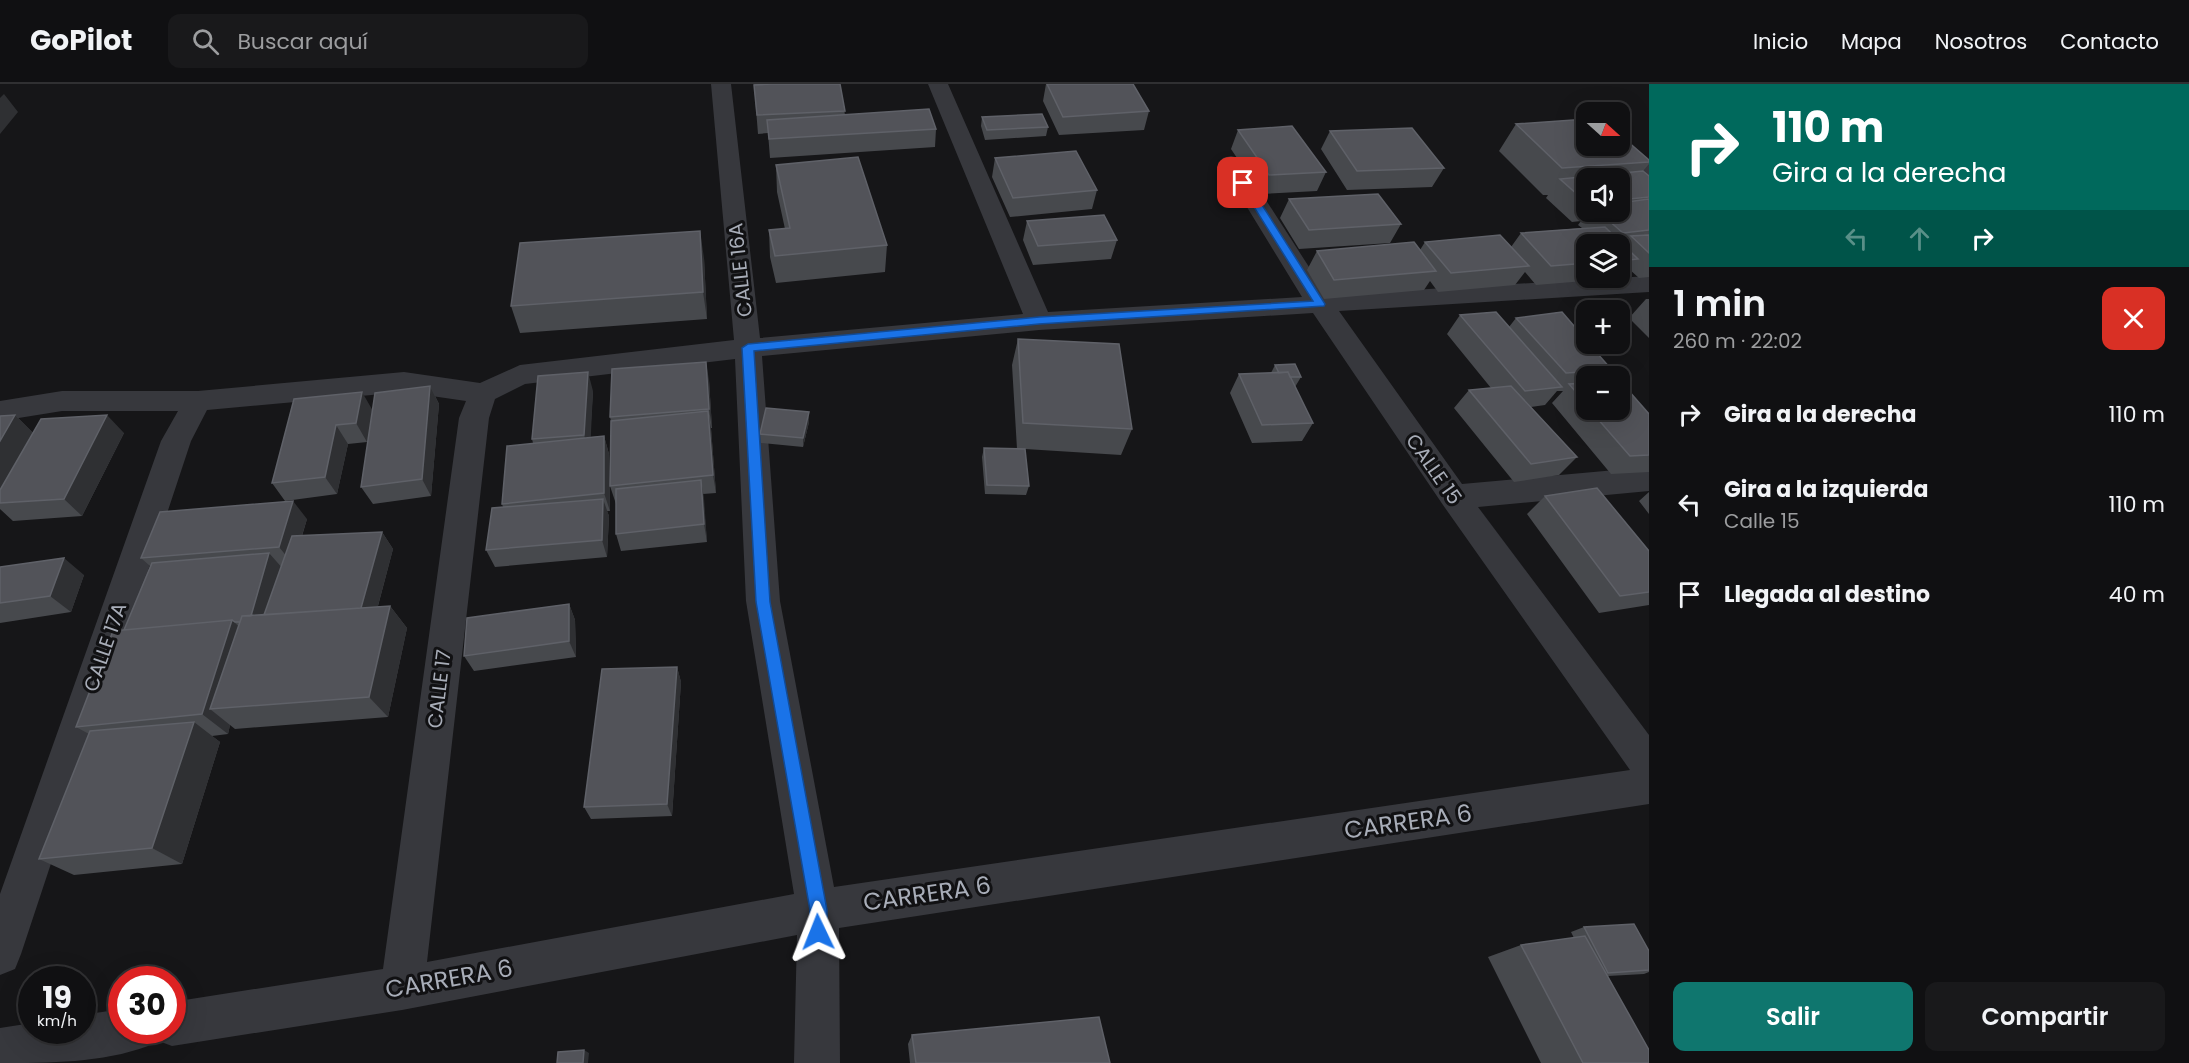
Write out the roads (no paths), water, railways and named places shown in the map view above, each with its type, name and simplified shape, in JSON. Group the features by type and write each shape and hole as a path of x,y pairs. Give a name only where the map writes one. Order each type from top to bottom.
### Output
{"street":[{"name":"CALLE 16A","path":"722,84 748,348 763,602 818,910 817,1063"},
{"path":"938,84 1039,321"},
{"path":"1627,156 1649,176"},
{"name":"CALLE 15","path":"1231,163 1320,304 1454,497 1649,766"},
{"path":"0,411 62,401 198,401 404,382 483,393 520,375 748,348 1039,321 1649,284"},
{"name":"CALLE 17","path":"402,988 474,418 483,393"},
{"name":"CALLE 17A","path":"0,954 176,441 198,401"},
{"path":"1454,497 1649,479"},
{"name":"CARRERA 6","path":"186,1022 402,988 818,910 1649,786"},
{"path":"0,1051 108,1034"}]}
